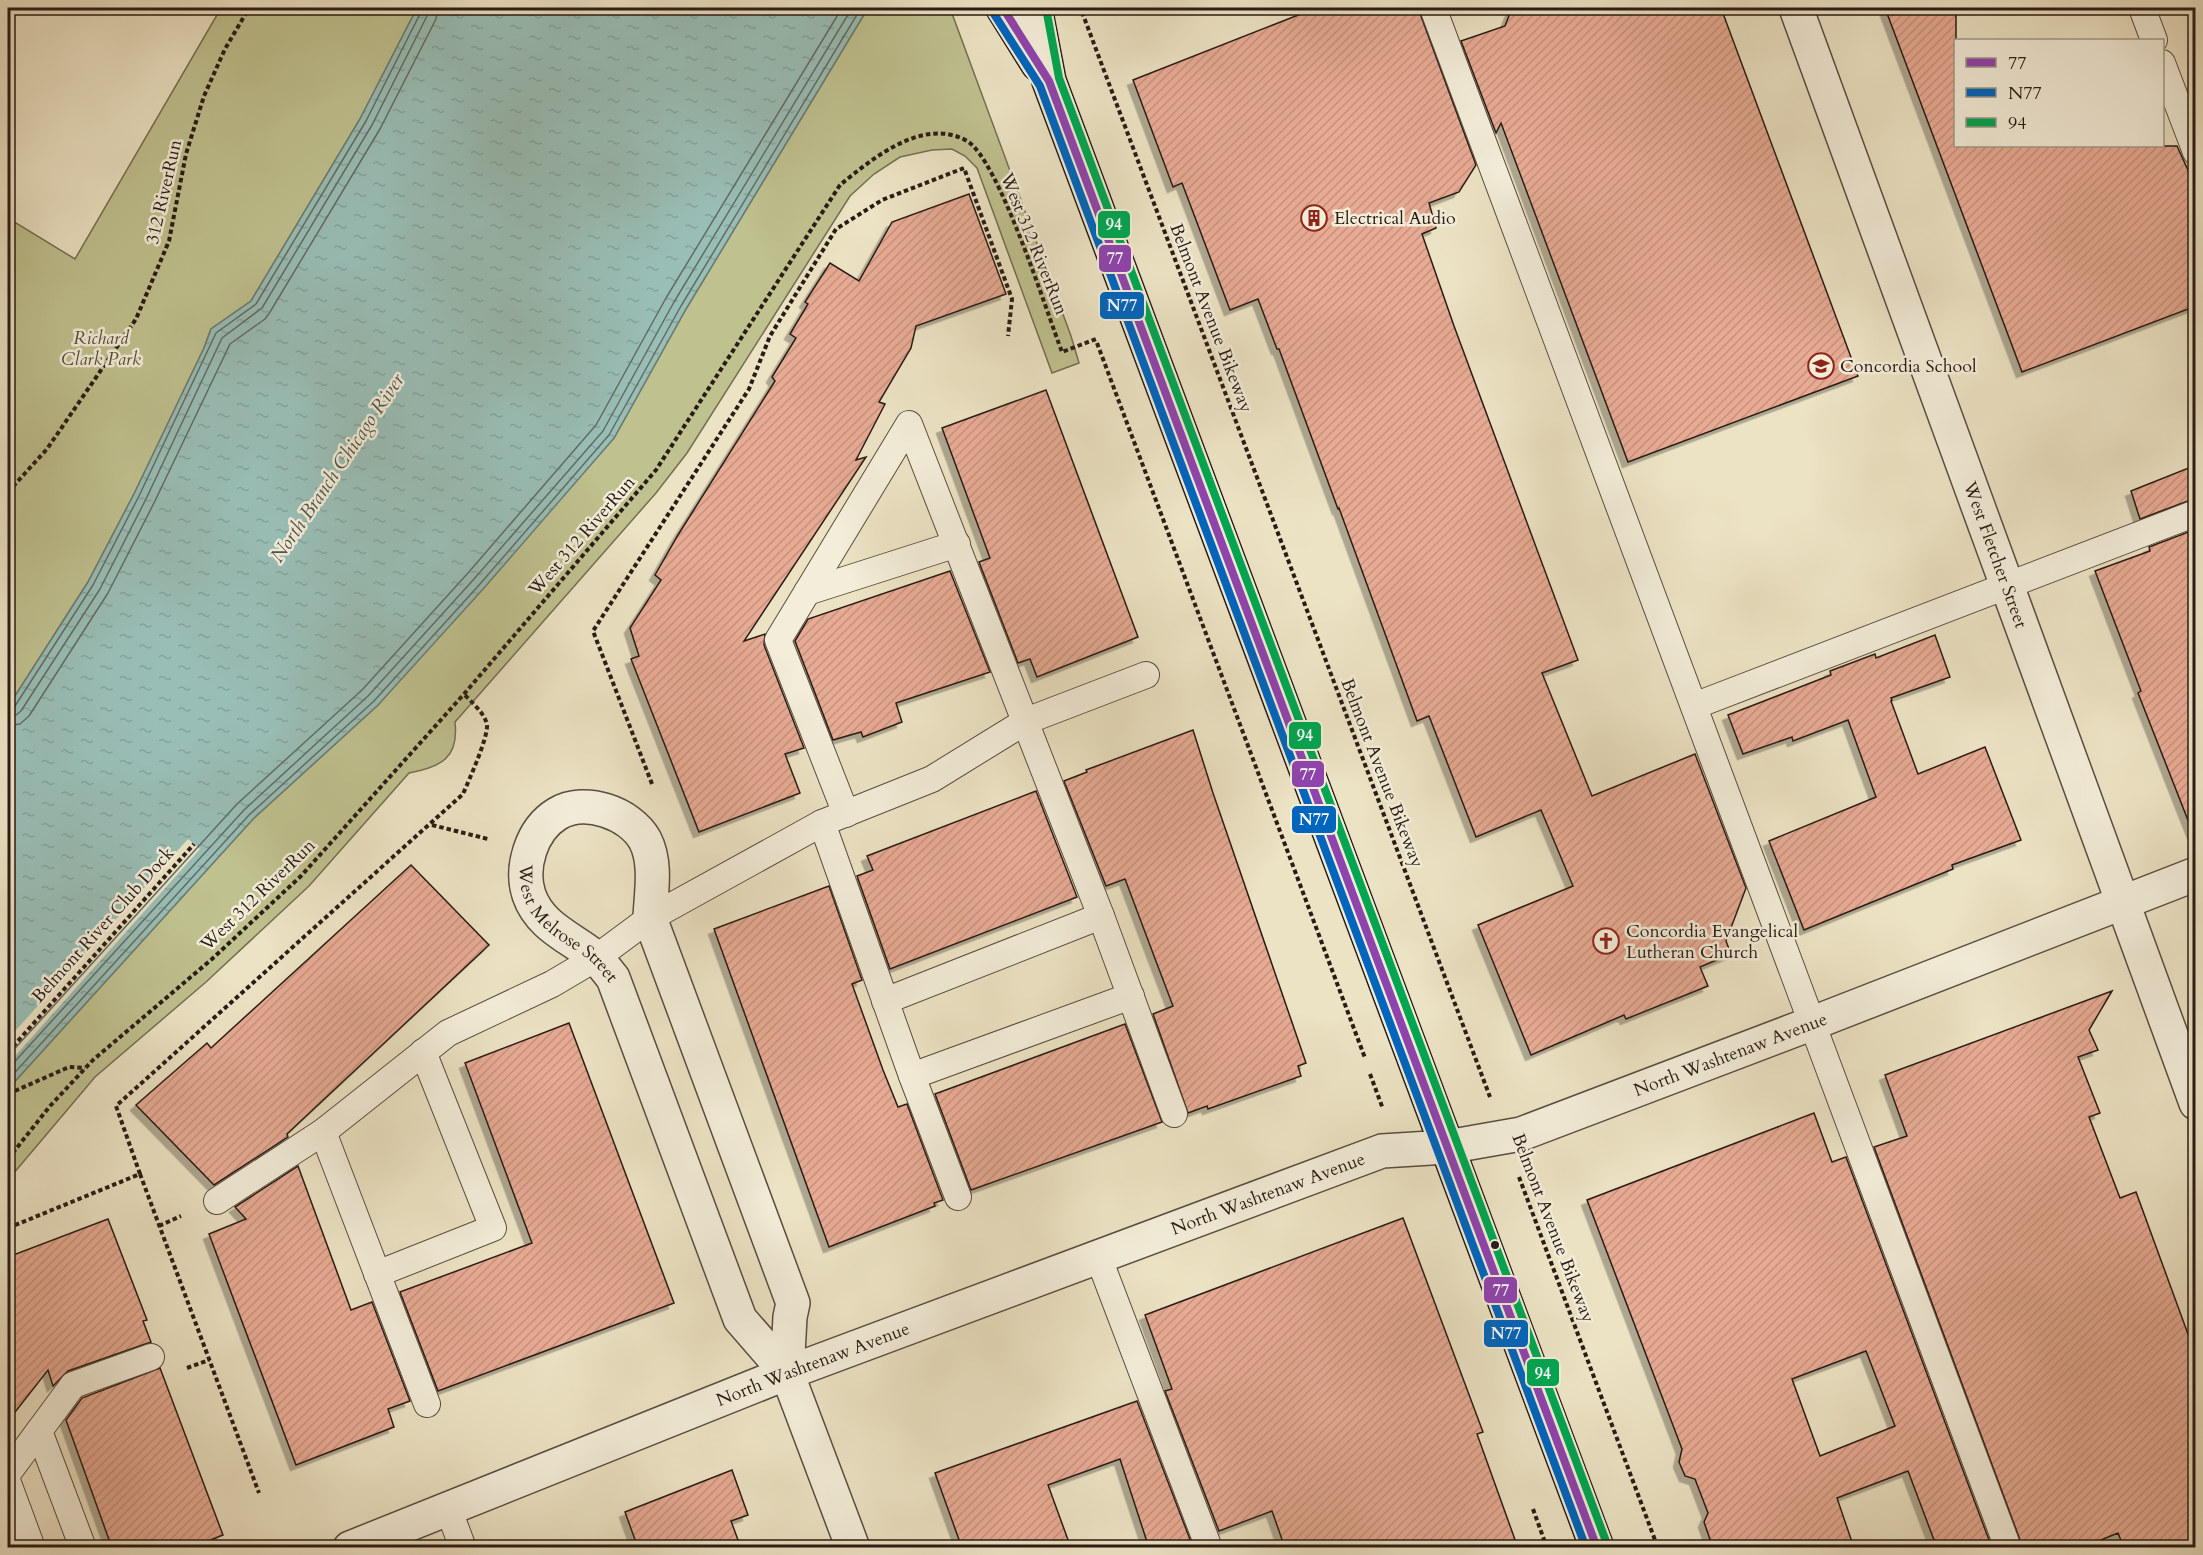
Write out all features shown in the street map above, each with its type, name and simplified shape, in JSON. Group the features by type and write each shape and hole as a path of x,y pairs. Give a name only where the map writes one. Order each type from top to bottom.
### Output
{"street":[{"path":"1003,8 1049,81"},
{"path":"1035,8 1049,81 1598,1548"},
{"name":"West Fletcher Street","path":"1796,8 2196,1103"},
{"name":"West Melrose Street","path":"787,1373 793,1303 650,918 652,869 646,842 633,824 616,813 577,807 557,814 540,830 530,850 525,873 529,896 540,916 557,932 596,958 613,978 740,1319 787,1373 853,1548"},
{"name":"North Washtenaw Avenue","path":"350,1548 787,1373 1382,1151 1447,1147 1505,1137 1540,1127 2196,874"}],"lane":[{"path":"1433,8 2008,1548"},
{"path":"2142,8 2154,39"},
{"path":"2164,66 2196,152"},
{"path":"846,814 778,640 909,424 1101,916 1174,1114"},
{"path":"1694,706 2196,513"},
{"path":"807,592 957,544"},
{"path":"218,1201 323,1132 448,1033 552,984 596,958 650,918 822,823 932,779 1026,721 1146,675"},
{"path":"822,823 912,1076 958,1197"},
{"path":"885,1001 1101,916"},
{"path":"912,1076 1131,996"},
{"path":"377,1274 493,1228 423,1052"},
{"path":"323,1132 427,1404"},
{"path":"1098,1256 1209,1548"},
{"path":"8,1473 74,1385 151,1357"},
{"path":"39,1431 83,1548"},
{"path":"8,1483 32,1548"},
{"path":"448,1508 463,1548"}],"path":[{"name":"312 RiverRun","path":"8,492 47,449 136,319 169,242 186,154 204,96 225,49 249,8"},
{"name":"Belmont Avenue Bikeway","path":"1080,8 1658,1548"},
{"name":"West 312 RiverRun","path":"8,1159 51,1106 86,1068 212,959 301,876 464,694 656,470 840,185 874,157 916,136 944,134 967,141 982,157 1002,192 1062,352 1096,339"},
{"path":"633,824 652,785 593,631 749,389 770,336 836,229 882,200 964,168 1011,299 1008,336"},
{"path":"259,1493 116,1106 463,794 487,725 482,715 464,694"},
{"path":"431,825 530,850"},
{"name":"Belmont River Club Dock","path":"8,1052 194,844"},
{"path":"8,1094 69,1067 86,1068"},
{"path":"8,1228 140,1174"}],"green space":[{"name":"Richard Clark Park","path":"221,8 417,8 360,119 251,301 211,329 134,494 88,582 8,707 8,218 75,259"},
{"path":"868,8 950,8 1079,363 1052,373 977,168 965,156 952,149 932,150 900,157 874,174 850,196 687,453 656,493 455,722 454,744 445,759 430,768 409,773 309,886 206,982 95,1077 8,1180 8,1089 253,819 378,705 614,438 686,309"}],"water":[{"name":"North Branch Chicago River","path":"417,8 868,8 686,309 614,438 484,588 378,705 253,819 8,1089 8,707 88,582 134,494 211,329 251,301 360,119"}],"pier":[{"path":"188,839 200,849 8,1064 8,1039"}],"building":[{"path":"1316,8 1418,8 1476,165 1459,192 1429,203 1436,228 1422,234 1578,660 1542,673 1592,796 1695,754 1746,888 1726,941 1731,954 1700,967 1708,986 1626,1019 1624,1015 1531,1055 1478,925 1573,886 1541,810 1476,837 1429,716 1417,721 1339,508 1258,299 1230,310 1182,183 1173,187 1133,80"},
{"path":"1512,8 1721,8 1858,376 1628,462 1501,123 1496,133 1461,41 1505,26"},
{"path":"1885,8 1956,8 1954,147 2177,146 2196,188 2196,306 2022,372"},
{"path":"969,194 1006,294 916,326 911,348 879,402 885,404 856,460 866,457 744,641 765,634 764,645 804,748 785,754 800,793 699,832 631,659 639,656 630,628 661,580 655,575 678,535 775,381 772,377 796,338 790,334 808,304 805,302 830,263 859,281 892,222"},
{"path":"1046,390 1138,637 1037,677 1030,659 1018,663 979,562 990,558 942,428"},
{"path":"2196,465 2196,498 2140,519 2131,491"},
{"path":"2196,529 2196,832 2193,833 2138,693 2141,691 2095,571 2150,551 2149,547"},
{"path":"950,571 990,672 896,703 902,722 863,737 861,732 833,740 795,641 808,619"},
{"path":"1935,635 1950,677 1891,698 1918,774 1985,747 2021,840 1952,865 1953,869 1804,930 1769,841 1876,797 1848,720 1793,741 1792,737 1743,754 1728,715 1831,675 1830,671 1875,654 1876,658"},
{"path":"1193,730 1306,1063 1298,1066 1301,1076 1208,1109 1207,1106 1188,1113 1153,1014 1173,1006 1125,879 1106,886 1064,781 1087,772 1086,770"},
{"path":"1036,791 1077,897 890,969 857,876 873,870 867,856"},
{"path":"411,865 489,945 287,1134 288,1137 214,1185 136,1105 207,1043 211,1048"},
{"path":"829,886 862,980 852,984 883,1070 898,1107 907,1104 943,1200 934,1203 935,1206 829,1247 714,929"},
{"path":"2112,991 2089,1030 2098,1050 2078,1057 2100,1113 2089,1117 2120,1198 2136,1192 2196,1356 2196,1548 2124,1548 2118,1533 2081,1548 2023,1548 1874,1147 1907,1136 1885,1075"},
{"path":"569,1023 674,1303 438,1391 400,1292 532,1243 465,1063"},
{"path":"1125,1024 1162,1122 971,1190 935,1094"},
{"path":"1814,1113 1832,1162 1846,1157 1992,1548 1937,1548 1908,1471 1837,1498 1854,1548 1713,1548 1704,1522 1708,1513 1695,1479 1685,1476 1679,1462 1682,1449 1587,1200","holes":["1866,1351 1895,1426 1820,1456 1792,1379"]},
{"path":"298,1166 351,1310 372,1302 410,1401 388,1409 394,1427 296,1465 209,1234 246,1219 235,1207"},
{"path":"1403,1218 1483,1432 1477,1434 1518,1548 1285,1548 1272,1511 1219,1531 1165,1391 1172,1389 1145,1315"},
{"path":"108,1219 147,1320 143,1321 151,1342 68,1371 53,1386 48,1370 8,1421 8,1257"},
{"path":"160,1368 223,1535 190,1548 112,1548 66,1420 82,1398"},
{"path":"1137,1401 1191,1542 1175,1548 1149,1548 1120,1459 1048,1485 1071,1548 962,1548 935,1473"},
{"path":"732,1470 748,1515 731,1521 741,1548 638,1548 625,1512"}],"transit line":[{"name":"77","path":"1003,8 1049,81 1597,1548"},
{"name":"94","path":"1046,8 1059,78 1607,1544"},
{"name":"N77","path":"994,14 1040,86 1586,1548"}],"place":[{"name":"Electrical Audio","path":"1314,218"},
{"name":"Concordia School","path":"1821,366"},
{"name":"Concordia Evangelical Lutheran Church","path":"1606,941"}]}
